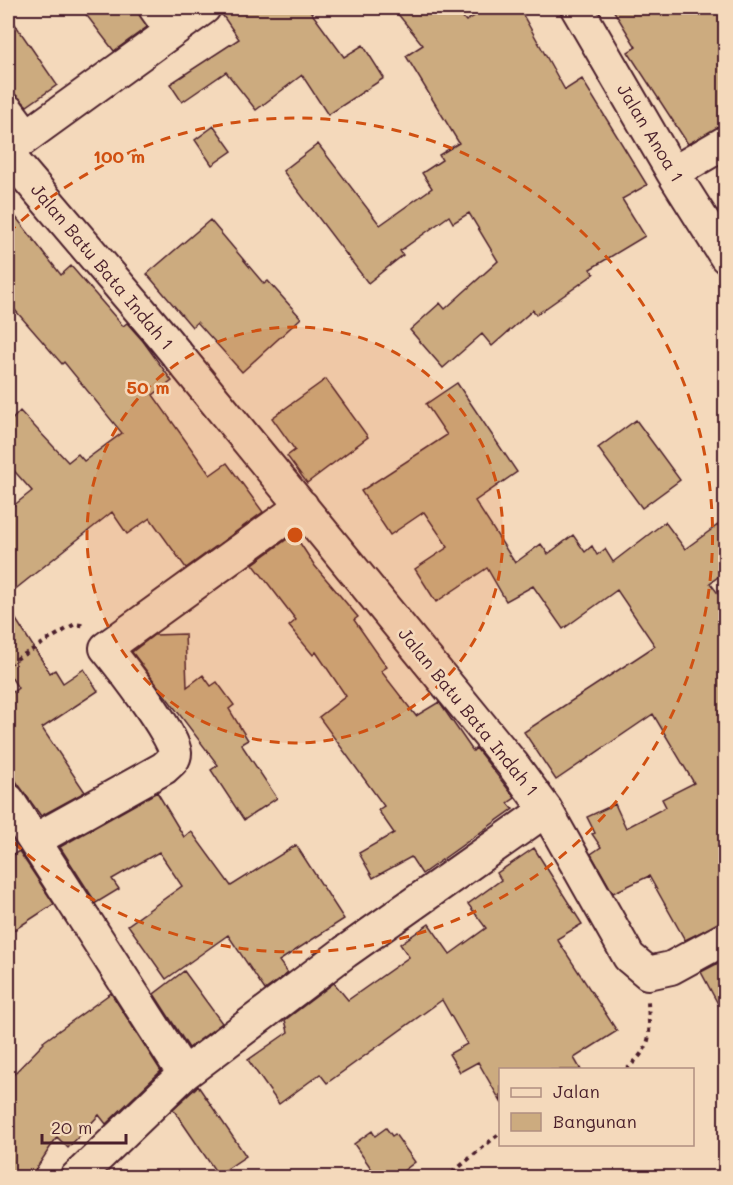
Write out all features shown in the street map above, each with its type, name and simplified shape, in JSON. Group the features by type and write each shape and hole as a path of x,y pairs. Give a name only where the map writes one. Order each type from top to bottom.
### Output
{"street":[{"path":"14,147 163,19 204,8"},
{"name":"Jalan Anoa 1","path":"577,8 673,173 726,257"},
{"name":"Jalan Batu Bata Indah 1","path":"8,111 14,147 513,765 546,810 345,952 184,1074 76,1178"},
{"path":"673,173 726,142"},
{"path":"35,840 164,768 174,758 175,751 160,724 106,648 302,506"},
{"path":"8,800 184,1074"},
{"path":"546,810 629,957 648,973 671,968 726,938"}],"path":[{"path":"8,664 75,624 85,626 106,648"},
{"path":"628,1068 646,1051 649,1040 648,973"},
{"path":"446,1178 499,1135"}],"building":[{"path":"81,8 137,8 147,27 114,51"},
{"path":"222,8 308,8 344,57 363,45 384,78 328,115 302,75 256,110 226,72 182,102 170,84 239,39 221,13"},
{"path":"393,8 455,8 466,21 488,8 519,8 565,90 582,79 647,185 622,199 645,236 590,269 594,274 536,315 533,310 492,346 482,334 443,368 410,330 440,303 445,309 498,261 469,213 453,223 449,216 400,251 403,255 368,283 283,171 318,144 380,225 432,188 422,173 442,160 439,155 459,143 406,56 423,45"},
{"path":"612,8 726,8 726,124 688,144 628,52 636,47"},
{"path":"8,14 57,85 27,106 16,95 8,93"},
{"path":"214,126 232,151 212,165 195,140"},
{"path":"8,207 61,275 71,266 123,326 127,323 143,341 172,381 153,395 210,475 227,463 263,512 186,568 150,518 127,534 112,512 8,595 8,510 32,491 8,464 8,424 20,411 68,462 78,454 84,461 122,433 64,362 62,364 8,302"},
{"path":"210,220 264,284 268,281 301,318 242,372 197,322 192,327 147,274"},
{"path":"326,379 368,437 307,483 287,456 295,450 272,418"},
{"path":"457,383 517,472 475,501 515,563 541,544 548,554 573,535 585,552 592,546 597,555 605,549 613,562 665,522 685,549 726,519 726,571 710,583 726,604 726,920 685,940 649,876 613,893 591,854 601,847 592,834 595,833 587,817 615,804 626,828 666,807 662,799 694,783 653,714 556,780 524,732 655,646 617,590 563,629 533,586 506,601 487,568 436,602 415,569 448,547 424,512 390,535 361,491 447,435 426,404"},
{"path":"636,420 680,480 642,508 598,448"},
{"path":"294,534 315,566 358,617 354,620 387,667 381,671 416,716 439,702 473,751 476,748 515,798 508,803 513,809 422,874 411,857 373,878 359,853 394,833 378,810 384,806 319,717 346,696 316,652 313,655 289,626 296,620 253,564"},
{"path":"8,607 50,673 55,670 63,683 84,669 98,691 42,728 85,792 41,816 8,770 8,696 18,688 8,672"},
{"path":"185,634 187,687 203,675 211,686 217,682 234,705 229,709 248,740 241,744 277,798 244,820 211,770 218,765 132,652 154,635"},
{"path":"157,792 184,837 191,831 231,886 296,845 344,919 279,961 288,973 265,990 228,935 166,979 128,925 182,886 159,852 112,879 119,889 96,903 60,847"},
{"path":"534,848 582,924 557,939 617,1031 574,1058 580,1068 499,1068 499,1099 478,1062 460,1072 449,1054 467,1044 442,1000 327,1083 320,1074 279,1104 248,1060 288,1032 285,1020 334,983 348,1000 409,957 400,944 429,924 450,954 486,928 468,904 501,880 497,873"},
{"path":"19,851 54,904 8,934 8,858"},
{"path":"726,959 726,1019 701,972"},
{"path":"184,971 222,1023 189,1048 154,994"},
{"path":"111,993 161,1071 106,1124 99,1115 68,1148 57,1137 30,1178 8,1178 8,1080 43,1042"},
{"path":"198,1086 246,1156 218,1175 173,1109"},
{"path":"386,1128 392,1136 395,1134 415,1162 394,1178 378,1178 354,1144 372,1131 375,1136"}]}
